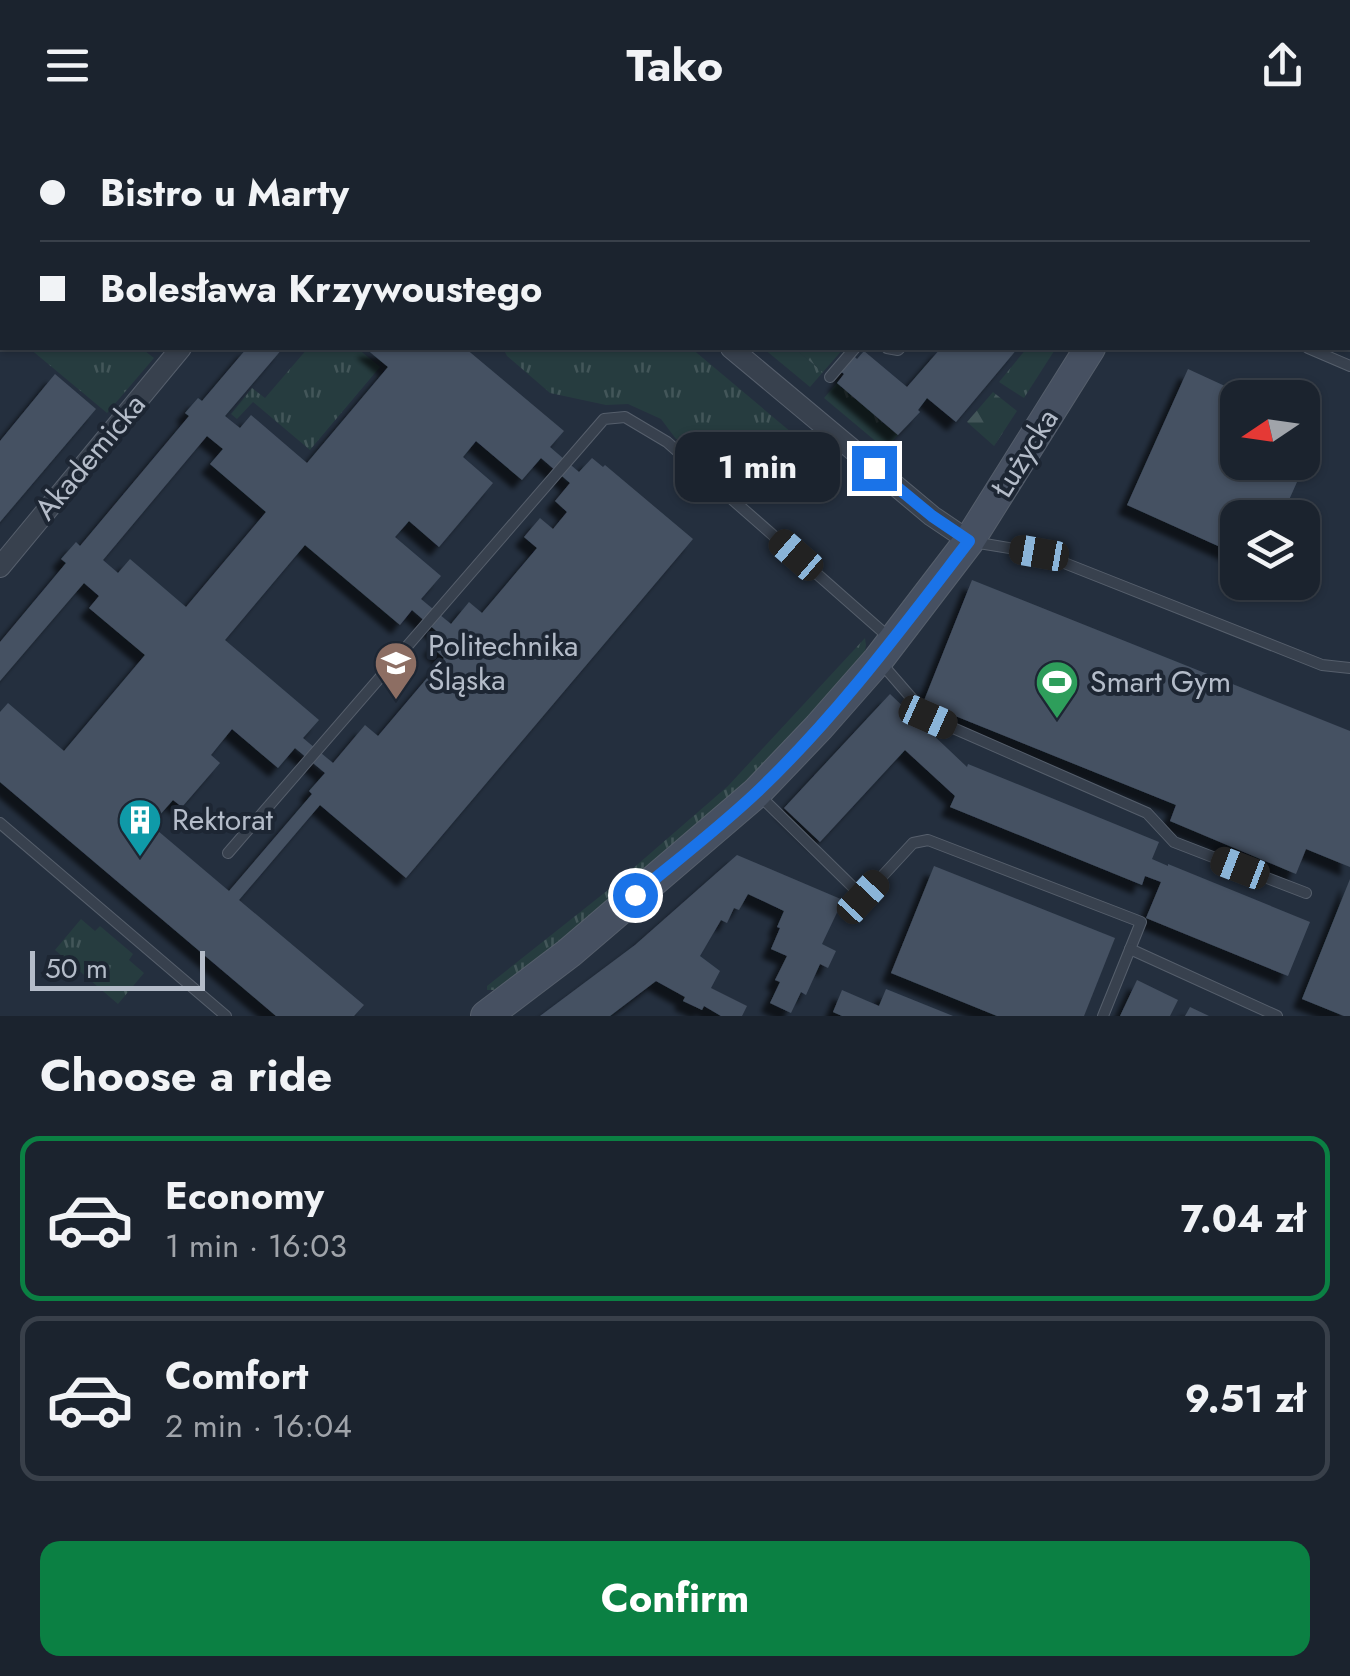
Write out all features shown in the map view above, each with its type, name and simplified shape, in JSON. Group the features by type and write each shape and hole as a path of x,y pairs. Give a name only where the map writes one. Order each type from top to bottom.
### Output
{"street":[{"name":"Akademicka","path":"0,566 179,350"},
{"path":"733,350 932,516 969,541"},
{"name":"Łużycka","path":"486,1016 569,954 756,792 819,727 885,650 969,541 1089,350"}],"lane":[{"path":"830,377 854,350"},
{"path":"1313,350 1350,366"},
{"path":"228,853 604,419 625,417 668,442 885,650 928,717 1148,813 1174,842 1306,893"},
{"path":"969,541 1039,553 1322,665 1350,668"},
{"path":"756,792 863,897 914,843 928,840 1141,922 1103,1016"},
{"path":"0,823 226,1016"},
{"path":"1130,949 1277,1016"}],"green space":[{"path":"31,350 144,350 154,358 107,413"},
{"path":"306,350 359,350 380,367 310,450 253,402 237,419 231,414 252,388 265,398"},
{"path":"504,350 693,350 810,448 676,439 661,419 628,404 606,405 550,393"},
{"path":"765,350 796,350 823,372 810,387"},
{"path":"796,350 842,350 823,372"},
{"path":"1025,350 1055,350 1024,398 999,382"},
{"path":"837,383 898,435 885,449 824,398"},
{"path":"993,392 1017,411 994,446 967,422"},
{"path":"865,638 864,656 766,765 649,873 499,990 487,990 487,986 608,890 728,786"},
{"path":"81,919 95,931 100,926 133,954 129,960 144,973 118,1004 55,950"}],"building":[{"path":"245,350 281,350 225,416 240,428 251,415 307,463 388,367 367,350 467,350 564,431 550,447 579,472 592,458 605,465 693,539 406,878 320,805 239,900 364,1005 354,1016 276,1016 0,782 0,712 8,703 64,751 145,655 89,608 99,596 84,583 0,681 0,642 66,563 61,559 76,542 80,546 189,416 185,413 198,398 202,401","holes":["207,436 223,449 210,464 266,512 186,607 130,559 118,573 103,560","476,441 522,480 541,458 570,483 555,501 567,512 553,529 540,518 524,537 537,548 482,613 469,602 451,624 421,599 441,576 395,537 409,521 439,547 493,483 463,457","305,545 400,625 412,610 441,635 432,647 444,658 378,736 365,725 333,763 303,738 319,720 225,640","232,729 278,768 295,748 325,773 309,791 312,794 229,891 151,825 173,800 182,807 220,763 211,755"]},
{"path":"939,350 1016,350 956,422 927,398 920,412 898,435 837,383 844,374 839,370 852,354 857,359 864,351 907,387"},
{"path":"1188,369 1220,384 1220,480 1298,480 1289,500 1220,500 1220,547 1127,505"},
{"path":"55,374 96,409 0,522 0,441"},
{"path":"972,580 1350,731 1350,867 1306,849 1296,874 1170,821 1176,805 923,703"},
{"path":"890,694 967,767 968,764 1159,842 1152,859 1310,922 1288,976 1146,918 1161,882 1145,876 1142,885 950,807 955,796 905,750 820,842 784,808"},
{"path":"737,855 843,900 822,944 836,951 828,968 820,964 806,995 801,992 791,1013 770,1003 780,982 775,980 787,956 771,949 784,911 748,894 739,910 734,908 727,923 721,920 700,956 720,971 711,988 747,1006 742,1016 721,1016 704,1006 702,1010 656,981 610,1016 540,1016 635,945"},
{"path":"934,866 1115,938 1084,1016 997,1016 891,973"},
{"path":"1350,879 1350,1016 1344,1016 1302,999"},
{"path":"1137,980 1178,1000 1170,1016 1120,1016"},
{"path":"886,989 953,1016 842,1016 833,1012 842,990 879,1006"},
{"path":"1190,1007 1209,1016 1185,1016"}],"place":[{"name":"Politechnika Śląska","path":"396,701"},
{"name":"Smart Gym","path":"1057,720"},
{"name":"Rektorat","path":"140,858"}],"route":[{"path":"635,895 756,792 819,727 878,660 969,541 874,468"}]}
